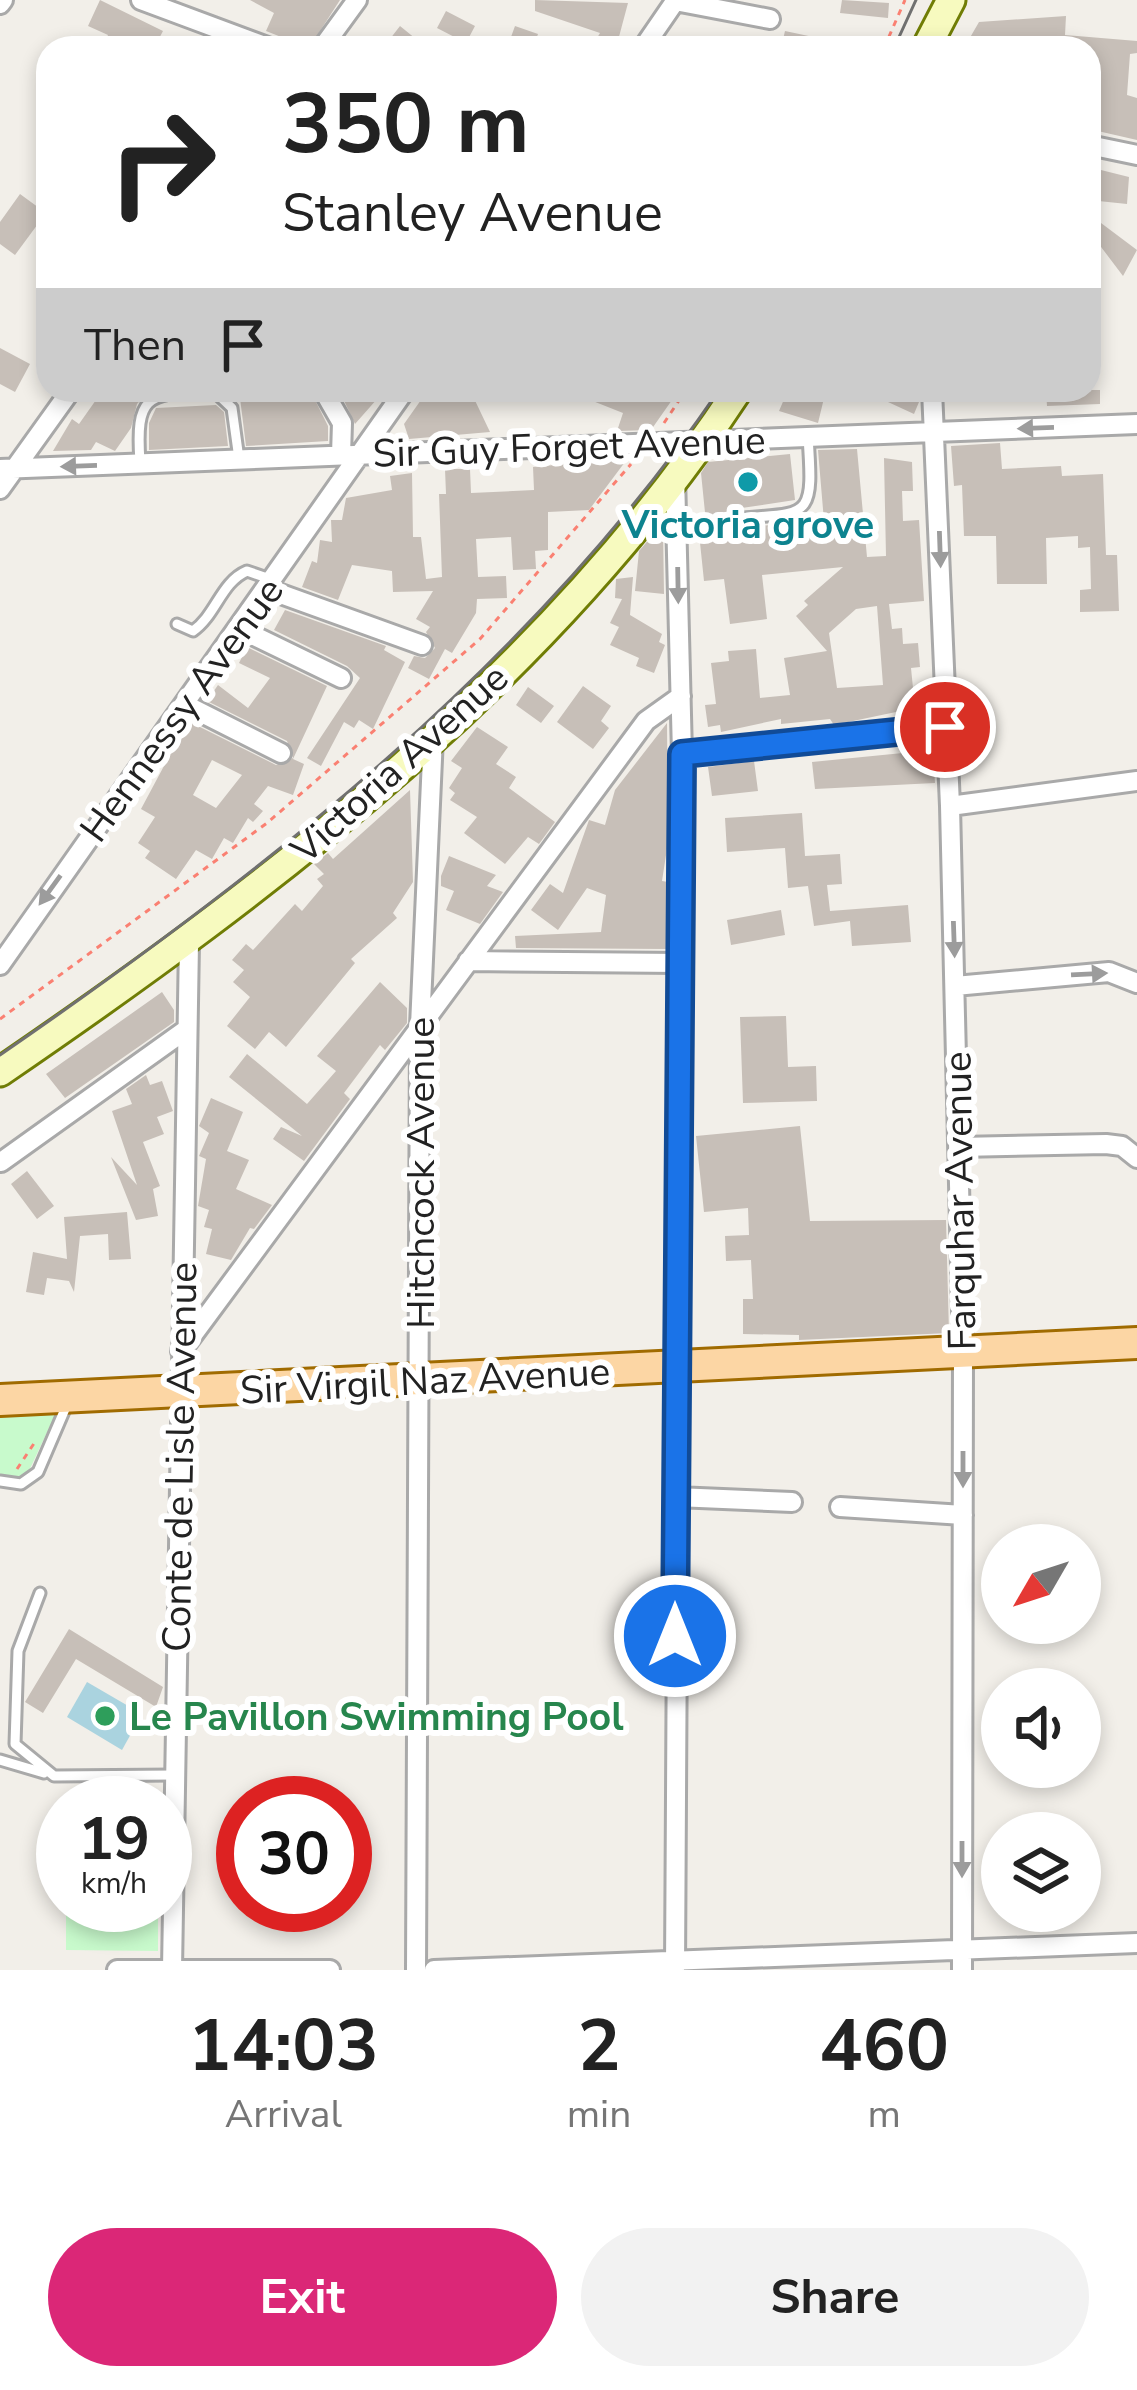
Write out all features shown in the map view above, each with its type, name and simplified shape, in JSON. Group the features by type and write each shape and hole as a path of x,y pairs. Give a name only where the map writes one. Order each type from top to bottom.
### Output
{"main road":[{"path":"932,36 951,0"},
{"name":"Victoria Avenue","path":"0,1072 189,943 313,845 433,736 584,586 704,441 730,402"},
{"name":"Sir Virgil Naz Avenue","path":"0,1400 1137,1343"}],"street":[{"path":"141,0 238,36"},
{"path":"331,36 357,0"},
{"path":"651,36 675,0 770,19"},
{"path":"1101,148 1137,155"},
{"path":"0,489 8,468 61,402"},
{"path":"330,402 342,423 341,455"},
{"name":"Hennessy Avenue","path":"0,964 397,402"},
{"name":"Farquhar Avenue","path":"933,402 950,806 963,1352 962,1960"},
{"name":"Sir Guy Forget Avenue","path":"8,468 1137,424"},
{"path":"674,1965 682,754 675,474"},
{"path":"270,585 422,645"},
{"path":"238,628 341,678"},
{"path":"181,1351 646,722 681,696"},
{"path":"184,704 280,753"},
{"path":"682,754 945,727"},
{"name":"Hitchcock Avenue","path":"416,1970 420,1027 433,736"},
{"path":"950,806 1137,781"},
{"name":"Conte de Lisle Avenue","path":"172,1969 189,943"},
{"path":"468,961 680,963"},
{"path":"955,986 1108,972 1137,983"},
{"path":"1,1162 187,1029"},
{"path":"958,1148 1106,1144 1137,1158"},
{"path":"676,1497 792,1502"},
{"path":"840,1508 963,1515"},
{"path":"434,1970 962,1960 1137,1943"},
{"path":"117,1970 330,1970"}],"lane":[{"path":"140,463 137,418 147,402"},
{"path":"226,402 232,408 239,459"},
{"path":"730,518 795,514 806,506 812,495 808,437"},
{"path":"177,624 193,631 207,621 232,577 247,571 270,585"},
{"path":"0,1481 21,1484 38,1472 70,1396"},
{"path":"40,1593 18,1651 14,1737 19,1748 49,1774"},
{"path":"0,1760 49,1774 174,1775"}],"path":[{"path":"889,36 905,0"},
{"path":"0,1019 267,823 480,639 648,443 677,402"},
{"path":"13,1473 43,1428"}],"green space":[{"path":"58,1409 26,1477 19,1481 0,1478 0,1410"},
{"path":"66,1932 158,1932 158,1951 66,1950"}],"water":[{"name":"Le Pavillon Swimming Pool","path":"87,1682 142,1714 122,1750 67,1717"}],"building":[{"path":"100,0 163,31 160,36 108,36 88,26"},
{"path":"250,0 340,0 317,36 279,36 266,31 274,13"},
{"path":"535,0 628,3 619,36 598,36 535,11"},
{"path":"842,0 889,3 888,18 840,13"},
{"path":"446,11 475,26 470,36 452,36 437,28"},
{"path":"1066,16 1065,35 1077,36 971,36 979,22"},
{"path":"400,26 412,36 392,36"},
{"path":"515,26 538,34 537,36 511,36"},
{"path":"1101,38 1137,41 1137,53 1130,54 1127,95 1137,98 1137,140 1101,132"},
{"path":"1101,170 1129,177 1127,204 1101,201"},
{"path":"20,194 36,206 36,227 15,255 0,244 0,222"},
{"path":"1101,223 1137,250 1123,276 1101,247"},
{"path":"0,348 30,364 15,392 0,384"},
{"path":"95,402 139,402 131,428 115,451 96,442 91,450 53,451 72,419 79,424"},
{"path":"240,402 316,402 328,426 328,441 246,446"},
{"path":"345,402 374,402 355,424"},
{"path":"420,402 476,402 490,432 409,439 404,424"},
{"path":"595,402 671,402 651,430 617,431 623,413"},
{"path":"783,402 823,402 818,423 779,411"},
{"path":"888,402 919,402 914,414"},
{"path":"1047,402 1100,402 1100,404 1047,406"},
{"path":"216,405 224,412 228,446 149,450 149,423 156,408"},
{"path":"1000,443 1002,469 1061,466 1062,476 1103,474 1106,555 1117,555 1119,611 1080,612 1080,590 1091,589 1090,547 1078,548 1078,536 1046,538 1047,584 997,584 996,536 964,536 962,485 954,486 951,446"},
{"path":"857,449 867,557 886,556 884,458 912,462 913,491 902,491 903,521 919,520 924,601 889,604 892,629 902,628 903,644 918,643 920,667 911,668 915,708 834,725 830,719 781,724 781,719 721,732 720,725 708,727 705,705 716,704 711,663 729,661 728,651 756,649 760,698 790,695 784,658 827,651 796,616 808,605 804,601 843,567 762,575 767,619 730,624 724,579 704,581 699,533 707,532 701,473 708,462 790,454 795,500 728,510 722,523 731,528 824,521 818,450","holes":["877,606 883,685 837,688 829,633 856,609"]},
{"path":"628,458 589,510 548,512 548,550 535,551 536,569 513,570 511,537 476,539 478,577 506,576 507,598 477,599 476,613 452,653 445,649 429,679 408,668 414,656 425,658 435,648 426,632 430,627 416,619 433,591 393,592 392,571 352,565 338,600 302,587 312,561 317,563 320,540 332,542 331,520 342,520 346,498 392,490 390,476 412,473 413,537 421,537 426,579 442,577 439,494 446,494 445,469 470,469 471,493 534,490 533,467"},
{"path":"663,529 664,594 635,591 639,551"},
{"path":"633,577 630,615 662,634 659,642 665,645 654,673 636,666 639,658 610,645 619,627 610,623 622,599 615,598 616,579"},
{"path":"285,610 386,646 384,650 405,662 373,729 359,720 354,728 344,722 321,766 307,758 360,678 347,666 274,630"},
{"path":"247,647 327,686 293,759 304,764 293,795 268,786 254,804 263,811 253,822 248,818 233,843 224,838 212,859 196,850 176,879 145,858 150,851 138,843 155,817 141,809 188,721 276,765 293,758 287,741 207,701 218,685 248,708 270,678 239,663","holes":["212,760 242,775 216,808 193,795"]},
{"path":"583,686 611,706 601,721 609,728 593,749 557,722"},
{"path":"528,687 554,706 541,723 516,705"},
{"path":"667,723 668,842 662,881 668,882 667,949 516,948 515,936 601,932 606,895 587,888 558,930 531,910 550,884 563,893 589,820 605,825 615,790"},
{"path":"477,727 508,747 496,764 516,777 509,788 555,822 539,844 528,837 505,864 464,833 477,817 450,800 455,793 449,788 462,768 451,761"},
{"path":"933,750 935,783 815,789 812,762"},
{"path":"754,761 758,791 712,796 708,767"},
{"path":"410,790 413,882 393,913 397,918 351,959 355,963 286,1047 269,1032 255,1049 227,1026 250,997 233,982 244,970 232,960 246,944 253,950 295,904 302,911 323,886 317,879 324,874 314,864 328,853 333,859"},
{"path":"802,813 805,856 840,854 842,884 827,885 830,911 908,905 911,942 852,946 850,921 814,926 808,886 788,888 785,848 727,852 725,818"},
{"path":"449,856 496,875 487,886 503,892 480,924 446,910 454,891 441,886"},
{"path":"781,910 785,935 731,945 727,920"},
{"path":"380,982 407,1008 407,1023 385,1050 380,1045 344,1093 350,1099 304,1161 273,1139 281,1127 302,1136 229,1077 247,1054 307,1104 336,1071 317,1056"},
{"path":"162,992 174,1010 174,1022 65,1098 46,1074"},
{"path":"786,1016 788,1067 816,1066 817,1101 743,1103 740,1017"},
{"path":"146,1075 150,1085 162,1081 173,1111 157,1117 164,1134 143,1142 160,1186 153,1189 158,1216 136,1220 111,1157 137,1185 112,1111 132,1104 126,1089"},
{"path":"211,1098 243,1112 227,1151 249,1160 236,1189 272,1205 250,1228 231,1260 206,1254 212,1229 204,1227 209,1210 198,1206 206,1159 199,1156 209,1133 199,1126"},
{"path":"800,1126 810,1221 946,1220 949,1333 799,1340 799,1335 743,1334 743,1299 753,1299 751,1260 726,1261 725,1236 749,1235 748,1208 704,1212 696,1136"},
{"path":"27,1171 54,1206 37,1219 11,1184"},
{"path":"127,1212 131,1259 109,1260 108,1234 80,1236 74,1292 69,1281 47,1278 44,1295 26,1292 33,1252 67,1259 64,1217"},
{"path":"69,1629 163,1687 156,1707 76,1659 43,1713 25,1702"}],"tram line":[{"path":"900,36 916,0"},
{"path":"0,1055 200,911 391,755 566,583 646,489 710,402"}],"place":[{"name":"Victoria grove","path":"748,482"},
{"name":"Le Pavillon Swimming Pool","path":"105,1716"}],"route":[{"path":"675,1636 682,754 945,727"}]}
